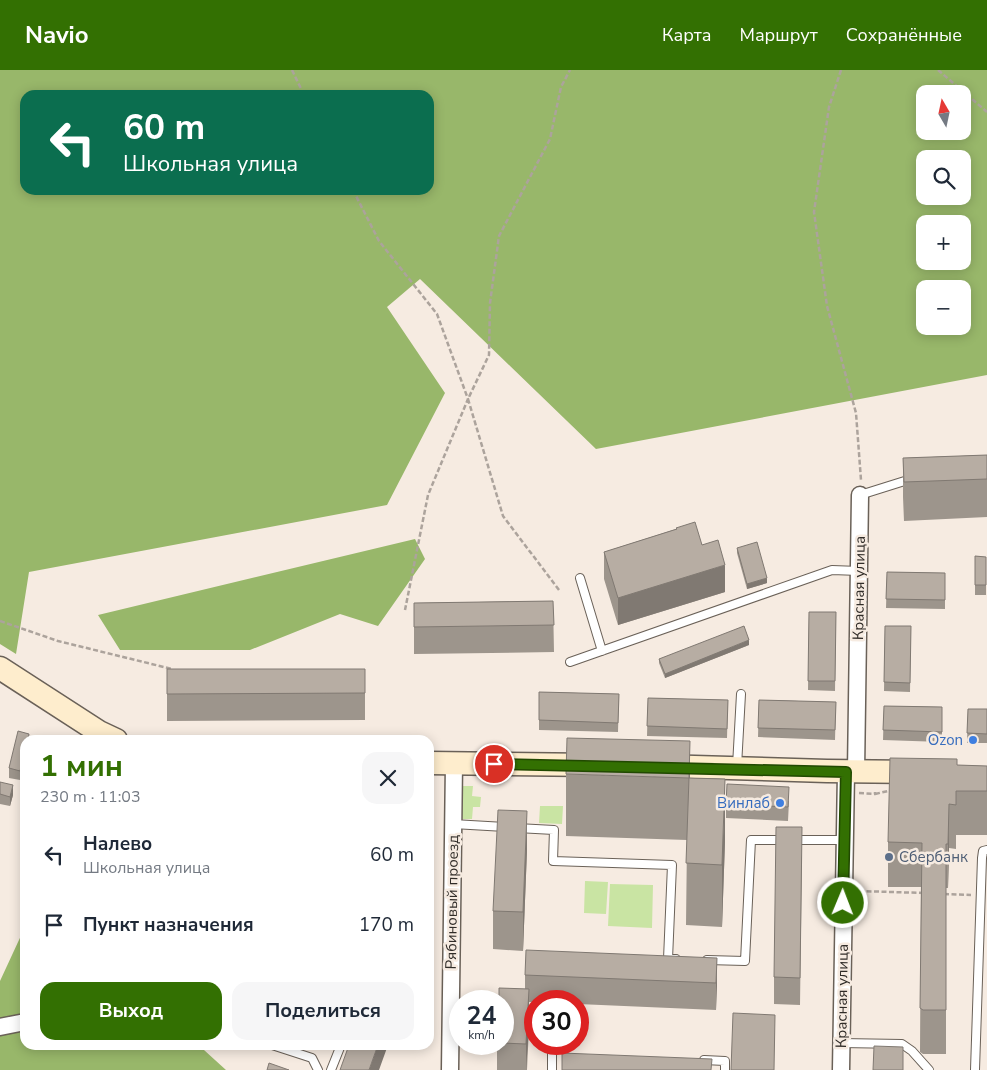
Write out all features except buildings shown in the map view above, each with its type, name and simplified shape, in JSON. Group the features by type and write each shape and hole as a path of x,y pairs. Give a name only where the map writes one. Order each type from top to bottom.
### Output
{"street":[{"name":"Красная улица","path":"841,1070 844,840 851,772 860,495"},
{"path":"1,671 105,735"},
{"path":"434,762 851,772 940,772"},
{"name":"Рябиновый проезд","path":"450,1070 454,763"},
{"path":"0,1027 20,1023"}],"lane":[{"path":"860,495 915,478"},
{"path":"570,662 832,570 859,571"},
{"path":"580,578 602,651"},
{"path":"737,768 741,694"},
{"path":"453,824 554,830 553,861 672,865 668,958 687,959"},
{"path":"697,960 745,961 751,840 844,840"},
{"path":"975,1070 978,960 983,931 980,895 982,858 983,851 987,850"},
{"path":"978,960 987,960"},
{"path":"842,1043 902,1044 912,1051 929,1070"},
{"path":"287,1050 312,1058 318,1070"},
{"path":"331,1070 339,1050"},
{"path":"552,1055 552,1070"},
{"path":"696,1060 725,1061 725,1070"}],"path":[{"path":"292,70 302,90"},
{"path":"406,610 428,495 468,399 489,355 490,303 499,236 550,139 562,87 570,70"},
{"path":"841,70 829,107 814,212 826,306 856,413 861,465"},
{"path":"938,70 987,112"},
{"path":"355,195 378,241 436,314 468,399 503,516 560,590"},
{"path":"0,621 58,642 178,671"},
{"path":"875,794 894,790"},
{"path":"844,891 925,893"},
{"path":"943,894 980,895"}],"green space":[{"path":"0,70 987,70 987,375 596,449 420,279 387,307 445,393 387,505 29,572 16,654 0,644"},
{"path":"415,539 425,559 378,626 340,614 250,650 120,650 98,615"},
{"path":"463,786 473,786 472,796 481,797 480,807 473,807 472,819 461,819"},
{"path":"540,806 563,806 562,824 539,823"},
{"path":"585,881 608,882 606,914 584,913"},
{"path":"610,884 653,885 652,928 608,926"},
{"path":"20,938 20,1050 204,1050 226,1070 0,1070 0,981"}],"place":[{"name":"Ozon","path":"973,740"},
{"name":"Винлаб","path":"780,803"},
{"name":"Сбербанк","path":"889,857"}],"route":[{"path":"494,764 750,768 846,772 843,903"}]}
